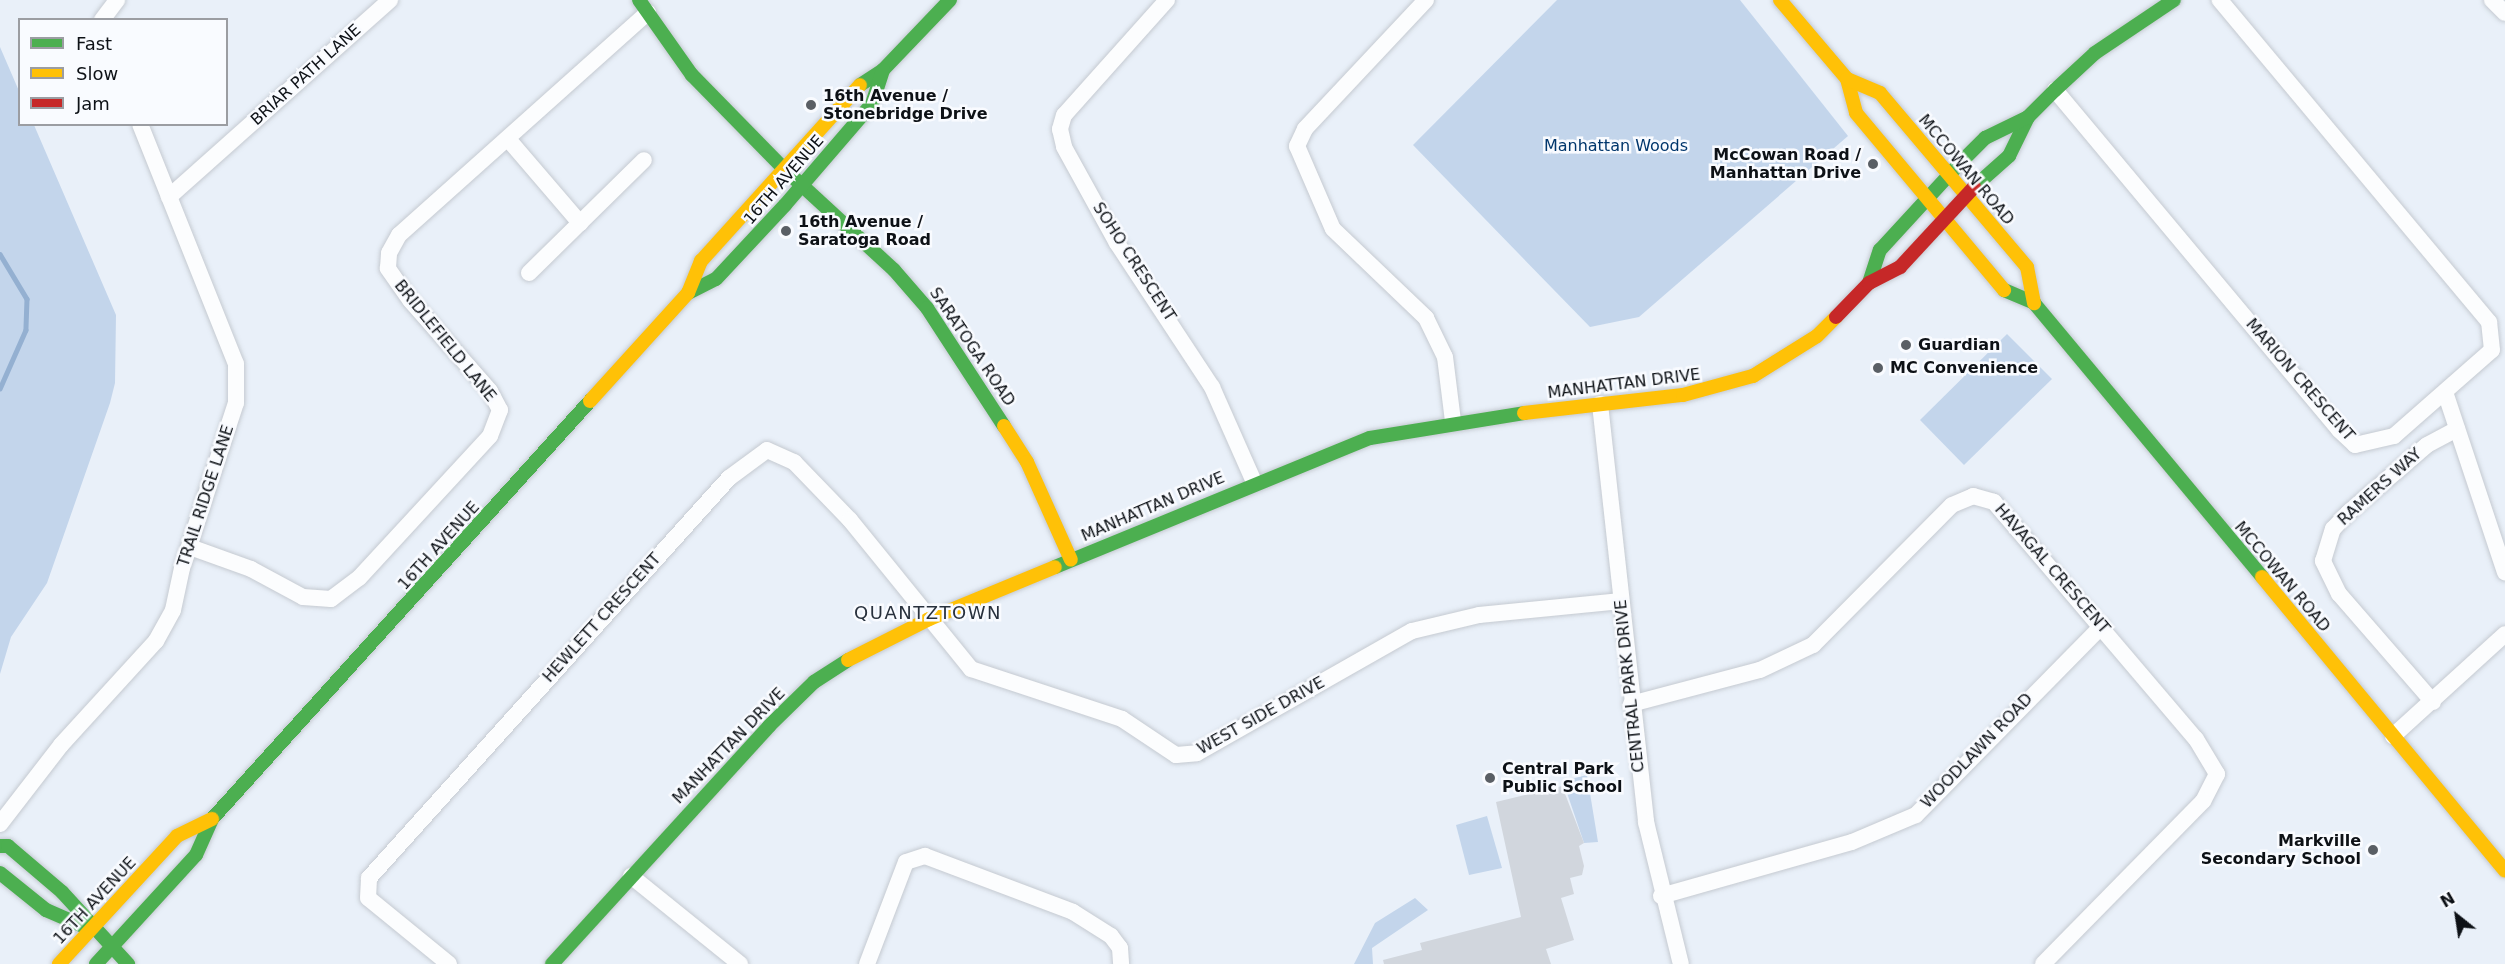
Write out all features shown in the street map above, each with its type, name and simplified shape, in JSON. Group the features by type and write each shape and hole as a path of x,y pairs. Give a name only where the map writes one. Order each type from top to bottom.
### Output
{"main road":[{"name":"16TH AVENUE","path":"688,293 700,261 782,167 855,89 884,70 950,0"},
{"name":"MCCOWAN ROAD","path":"1780,0 1847,79 1856,113 2002,289 2034,303 2505,871"},
{"path":"2028,117 2096,53 2174,0"},
{"name":"SARATOGA ROAD","path":"644,6 692,75 782,167 894,270 927,308 1027,462 1071,560"},
{"name":"16TH AVENUE","path":"96,964 196,855 212,819 688,293 716,279 802,184 872,104 884,70"},
{"name":"MCCOWAN ROAD","path":"1847,79 1880,93 2027,267 2034,303"},
{"name":"MANHATTAN DRIVE","path":"1869,283 1880,250 1949,175 1985,138 2028,117"},
{"name":"MANHATTAN DRIVE","path":"552,964 631,876 814,682 929,619 1254,482 1370,438 1454,421 1683,396 1753,376 1817,336 1869,283 1900,267 1965,195 2009,156 2028,117"},
{"name":"16TH AVENUE","path":"59,964 177,836 212,819"},
{"path":"0,846 8,846 62,892 92,930 128,964"},
{"path":"0,873 46,910 92,930"}],"street":[{"path":"104,18 117,0"},
{"name":"BRIAR PATH LANE","path":"169,197 390,0"},
{"name":"SOHO CRESCENT","path":"1167,0 1064,115 1060,129 1065,147 1117,243 1212,387 1254,482"},
{"path":"1426,0 1305,129 1297,146 1333,229 1426,318 1445,357 1454,421"},
{"name":"MARION CRESCENT","path":"2055,90 2355,445 2394,436 2446,395 2492,350 2493,335 2481,307 2220,0"},
{"path":"2492,0 2505,13"},
{"name":"BRIDLEFIELD LANE","path":"190,547 251,569 303,597 331,599 359,578 490,436 500,410 490,392 388,268 389,253 399,235 508,139 644,6"},
{"name":"TRAIL RIDGE LANE","path":"0,824 61,745 156,641 173,610 190,547 236,403 236,364 141,126"},
{"path":"508,139 580,223"},
{"path":"529,273 644,159"},
{"path":"2446,395 2505,572"},
{"name":"CENTRAL PARK DRIVE","path":"1600,404 1631,704 1661,896 1681,964"},
{"name":"RAMERS WAY","path":"2433,702 2339,594 2323,561 2333,529 2348,513 2427,445 2457,429"},
{"name":"HEWLETT CRESCENT","path":"449,964 368,898 369,878 745,462 767,450 794,462 870,543 929,619"},
{"name":"HAVAGAL CRESCENT","path":"1631,704 1760,670 1813,645 1952,505 1973,496 1994,502 2102,626 2212,760 2217,774 2203,801 2043,964"},
{"name":"WEST SIDE DRIVE","path":"929,619 971,669 1122,719 1176,755 1197,753 1412,631 1479,615 1621,601"},
{"name":"WOODLAWN ROAD","path":"1661,896 1852,842 1916,815 2102,626"},
{"path":"2393,736 2505,634"},
{"path":"867,964 902,869 915,857 925,856 1073,912 1111,936 1120,948 1121,964"},
{"path":"631,876 740,964"}],"green space":[{"name":"Manhattan Woods","path":"1557,0 1740,0 1848,136 1639,317 1590,327 1413,145"},
{"path":"0,47 18,89 18,126 34,126 116,315 115,383 110,403 47,583 11,637 0,674"},
{"path":"2007,334 2052,379 1964,465 1920,420"},
{"path":"1587,775 1598,842 1584,843 1563,781"},
{"path":"1487,816 1502,868 1469,875 1456,825"},
{"path":"1415,898 1428,910 1372,948 1373,964 1354,964 1375,923"}],"building":[{"name":"Central Park Public School","path":"1562,786 1584,843 1579,846 1584,866 1582,875 1570,878 1574,894 1561,898 1574,940 1546,949 1551,964 1384,964 1383,960 1422,950 1420,943 1521,917 1496,802"}],"waterway":[{"path":"0,254 27,299 26,330 0,389"}],"traffic: fast":[{"path":"639,0 692,75 782,167 894,270 927,308 1004,426"},
{"path":"860,85 883,70 950,0"},
{"path":"1974,187 2009,156 2028,117 2055,90 2095,53 2174,0"},
{"path":"688,293 716,279 785,205 872,104 883,70"},
{"path":"1869,283 1880,250 1959,164 1985,138 2028,117"},
{"path":"2004,290 2034,303 2262,577"},
{"path":"96,964 196,855 212,819 590,401"},
{"path":"1055,567 1370,438 1524,413"},
{"path":"552,964 769,726 814,682 848,660"},
{"path":"0,846 8,846 62,892 128,964"},
{"path":"0,873 46,910 90,929"}],"traffic: slow":[{"path":"1780,0 1847,79 1856,113 2004,290"},
{"path":"1847,79 1880,93 2027,267 2034,303"},
{"path":"590,401 688,293 701,261 860,85"},
{"path":"1524,413 1683,395 1753,376 1817,336 1836,317"},
{"path":"1004,426 1027,462 1071,560"},
{"path":"848,660 929,619 1055,567"},
{"path":"2262,577 2505,871"},
{"path":"59,964 177,836 212,819"}],"traffic: jam":[{"path":"1836,317 1869,283 1900,267 1974,187"}],"place":[{"name":"16th Avenue / Stonebridge Drive","path":"811,105"},
{"name":"McCowan Road / Manhattan Drive","path":"1873,164"},
{"name":"16th Avenue / Saratoga Road","path":"786,231"},
{"name":"Guardian","path":"1906,345"},
{"name":"MC Convenience","path":"1878,368"},
{"name":"Central Park Public School","path":"1490,778"},
{"name":"Markville Secondary School","path":"2373,850"}],"district":[{"name":"QUANTZTOWN","path":"928,613"}]}
